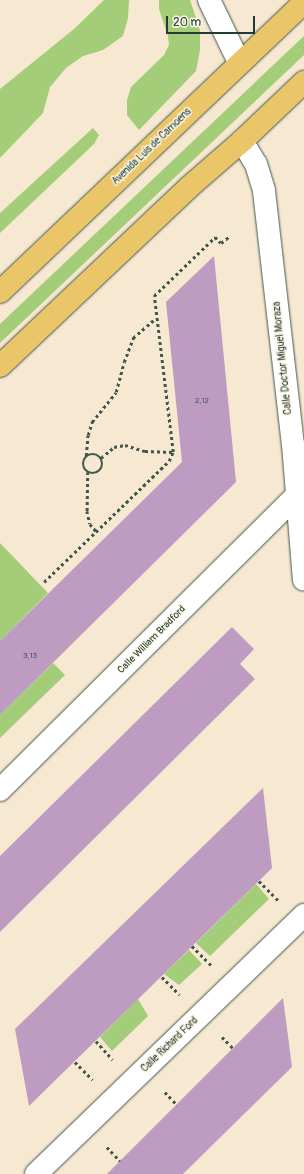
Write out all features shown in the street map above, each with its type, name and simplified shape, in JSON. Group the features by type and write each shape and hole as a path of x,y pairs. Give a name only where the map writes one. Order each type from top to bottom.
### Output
{"main road":[{"name":"Avenida Luis de Camoens","path":"0,292 304,2"},
{"path":"0,366 188,188 242,142 304,82"}],"street":[{"path":"209,0 240,62"},
{"name":"Calle Doctor Miguel Moraza","path":"242,142 256,164 264,191 293,444 300,492 304,580"},
{"name":"Calle William Bradford","path":"0,790 300,492"},
{"name":"Calle Richard Ford","path":"36,1174 304,915"}],"path":[{"path":"44,582 170,461 173,452 154,296 215,237 221,243 230,236"},
{"path":"86,456 94,454 101,458 103,465 95,474 88,472 84,468 83,462 86,456 88,435 92,422 116,392 124,362 133,338 156,318"},
{"path":"101,458 114,447 125,445 145,451 173,452"},
{"path":"88,472 87,511 90,524 96,532"},
{"path":"259,881 278,900"},
{"path":"192,946 211,965"},
{"path":"162,977 180,995"},
{"path":"222,1037 233,1048"},
{"path":"96,1041 113,1060"},
{"path":"75,1062 93,1080"},
{"path":"164,1092 177,1104"},
{"path":"107,1147 120,1161"}],"green space":[{"path":"104,0 129,0 128,18 123,36 103,50 83,56 66,68 50,87 43,113 0,158 0,89 74,29"},
{"path":"159,0 190,0 200,30 200,50 196,71 139,130 127,115 127,100 131,87 164,55 169,45 168,36 159,9"},
{"path":"304,36 304,55 0,343 0,324"},
{"path":"93,128 99,135 94,144 0,233 0,213"},
{"path":"0,543 48,593 0,641"},
{"path":"53,663 65,675 0,738 0,715"},
{"path":"256,884 269,899 210,956 196,943"},
{"path":"189,950 202,964 179,985 164,974"},
{"path":"138,999 148,1016 112,1051 100,1037"}],"building":[{"path":"214,256 236,482 0,715 0,641 182,462 166,302"},
{"path":"232,627 254,649 240,664 255,679 0,932 0,856"},
{"path":"263,788 272,868 29,1106 15,1029"},
{"path":"283,998 292,1067 183,1174 107,1174"}]}
